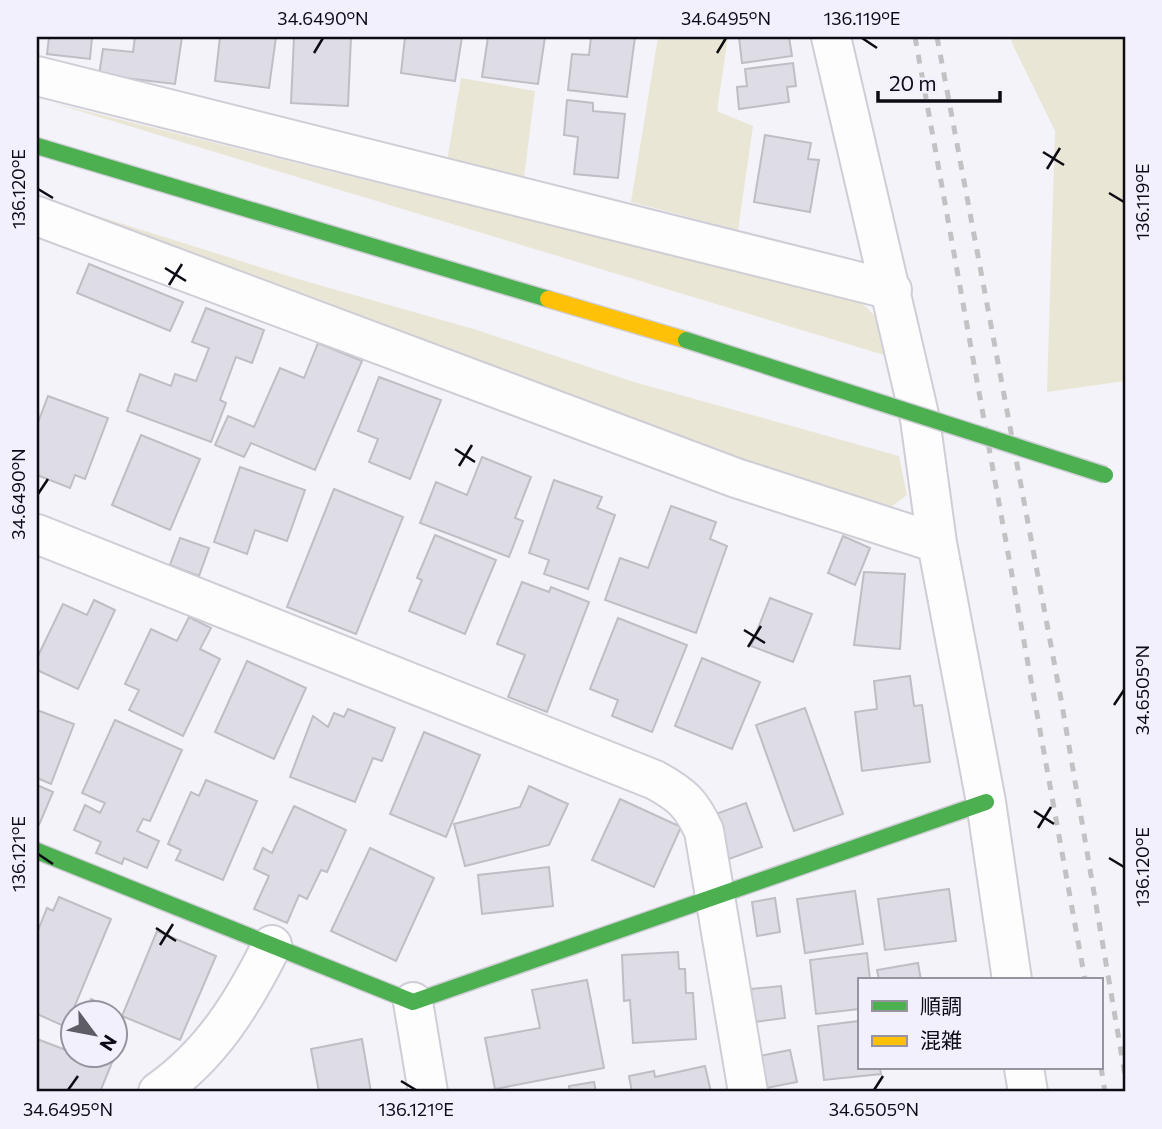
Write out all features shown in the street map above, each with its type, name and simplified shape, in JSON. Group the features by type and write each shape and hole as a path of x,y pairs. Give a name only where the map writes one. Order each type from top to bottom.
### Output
{"street":[{"path":"831,37 920,419 937,543 986,802 1012,978"},
{"path":"37,76 892,290"},
{"path":"37,146 686,340 1125,481"},
{"path":"37,216 736,478 937,543"},
{"path":"37,534 655,780 680,794 693,808 704,831 748,1092"},
{"path":"37,851 413,1002 986,802"},
{"path":"158,1092 210,1047 250,989 272,945"},
{"path":"413,1002 429,1092"},
{"path":"1024,1070 1028,1092"}],"shaded area":[{"path":"658,37 728,37 717,111 753,126 738,230 631,202"},
{"path":"1012,37 1125,37 1125,381 1047,392 1055,131 1012,43"},
{"path":"461,78 535,91 524,177 447,161"},
{"path":"53,103 861,302 876,317 884,355"},
{"path":"37,197 298,279 477,330 634,382 899,456 907,495 886,511 703,449"}],"building":[{"path":"49,37 92,37 90,59 47,54"},
{"path":"135,37 182,37 175,84 99,75 103,49 133,52"},
{"path":"220,37 276,37 269,88 215,81"},
{"path":"294,37 351,37 348,106 291,103"},
{"path":"405,37 462,37 455,81 401,73"},
{"path":"488,37 545,37 538,84 482,77"},
{"path":"591,37 635,37 627,97 568,90 572,54 589,55"},
{"path":"739,37 789,37 792,56 742,63"},
{"path":"793,63 796,86 787,87 789,102 739,109 737,87 747,86 745,69"},
{"path":"567,100 593,103 593,111 625,114 618,178 574,174 578,137 564,135"},
{"path":"765,135 811,143 808,159 819,160 810,212 754,202"},
{"path":"89,264 183,302 170,331 77,293"},
{"path":"206,308 264,330 252,363 236,357 220,400 226,403 211,442 127,411 140,374 171,386 175,374 196,381 209,348 192,342"},
{"path":"318,343 362,361 315,470 251,443 244,457 215,445 228,416 254,427 280,368 304,378"},
{"path":"379,377 441,400 410,479 369,462 378,439 358,431"},
{"path":"48,396 108,418 85,479 75,475 70,488 37,475 37,425"},
{"path":"141,435 200,459 170,530 112,505"},
{"path":"482,457 531,477 515,518 523,521 509,557 420,523 436,482 467,495"},
{"path":"240,467 305,490 287,541 255,530 247,554 214,542"},
{"path":"554,480 602,497 597,508 615,515 588,589 544,574 549,560 529,553"},
{"path":"334,489 403,517 356,634 287,607"},
{"path":"671,506 716,522 710,539 727,546 696,633 605,600 620,558 648,568"},
{"path":"435,535 496,560 465,634 409,611 422,580 417,578"},
{"path":"843,536 870,548 855,585 828,573"},
{"path":"180,538 209,548 199,576 170,565"},
{"path":"864,572 905,574 900,649 854,645"},
{"path":"522,582 549,592 551,587 589,602 547,712 508,697 525,655 497,644"},
{"path":"770,598 812,614 793,662 751,646"},
{"path":"94,600 115,610 78,689 37,670 37,658 63,604 87,615"},
{"path":"189,617 211,628 200,649 220,659 183,736 129,710 139,690 125,684 151,629 177,641"},
{"path":"618,618 687,645 652,732 612,716 618,700 590,689"},
{"path":"702,658 760,682 732,749 675,726"},
{"path":"247,661 306,688 274,759 215,732"},
{"path":"910,676 914,706 922,705 930,762 862,771 855,712 877,709 874,681"},
{"path":"805,708 843,814 794,831 756,725"},
{"path":"348,709 395,728 382,761 373,758 355,802 290,777 313,716 328,727 334,713 344,717"},
{"path":"37,710 74,724 51,784 37,778"},
{"path":"115,720 182,750 150,821 143,819 137,831 159,841 147,868 124,858 122,864 96,853 101,842 74,830 85,805 100,813 105,803 82,793"},
{"path":"424,732 480,755 446,837 390,814"},
{"path":"206,780 257,801 223,880 176,860 181,850 168,844 191,792 199,796"},
{"path":"37,785 53,792 39,825 37,824"},
{"path":"529,786 568,804 549,845 465,866 454,824 520,807"},
{"path":"620,799 681,827 654,887 592,860"},
{"path":"746,803 762,847 729,859 713,815"},
{"path":"294,806 346,830 327,872 321,870 307,899 299,895 287,923 254,909 269,876 254,869 263,848 272,853"},
{"path":"370,848 434,878 396,961 331,931"},
{"path":"549,867 553,906 482,914 478,875"},
{"path":"949,889 956,941 885,950 878,899"},
{"path":"855,891 863,944 805,953 797,899"},
{"path":"59,897 111,919 77,1000 60,1000 60,1024 37,1014 37,933 47,908 53,911"},
{"path":"775,898 780,932 757,936 752,902"},
{"path":"157,931 216,956 180,1040 130,1019 129,1000"},
{"path":"678,952 679,969 685,969 686,993 693,993 696,1039 633,1043 630,1000 624,1001 622,955"},
{"path":"867,953 870,978 858,978 858,1009 816,1014 810,960"},
{"path":"918,963 921,978 879,978 877,970"},
{"path":"587,980 604,1068 495,1089 485,1038 540,1028 532,990"},
{"path":"781,986 785,1018 755,1022 751,989"},
{"path":"858,1021 858,1070 880,1070 881,1074 824,1080 818,1026"},
{"path":"37,1039 60,1048 60,1070 109,1070 100,1092 37,1092"},
{"path":"362,1039 371,1092 319,1092 311,1049"},
{"path":"790,1050 797,1082 766,1088 759,1056"},
{"path":"705,1066 711,1092 632,1092 629,1076 654,1071 655,1077"},
{"path":"594,1082 596,1092 570,1092 569,1086"}],"railway":[{"path":"915,37 1085,978"},
{"path":"937,37 1061,699 1125,1075"},
{"path":"1101,1070 1105,1092"}],"traffic: fast":[{"path":"37,146 548,299"},
{"path":"686,340 1105,475"},
{"path":"37,851 413,1002 986,802"}],"traffic: slow":[{"path":"548,299 686,340"}]}
